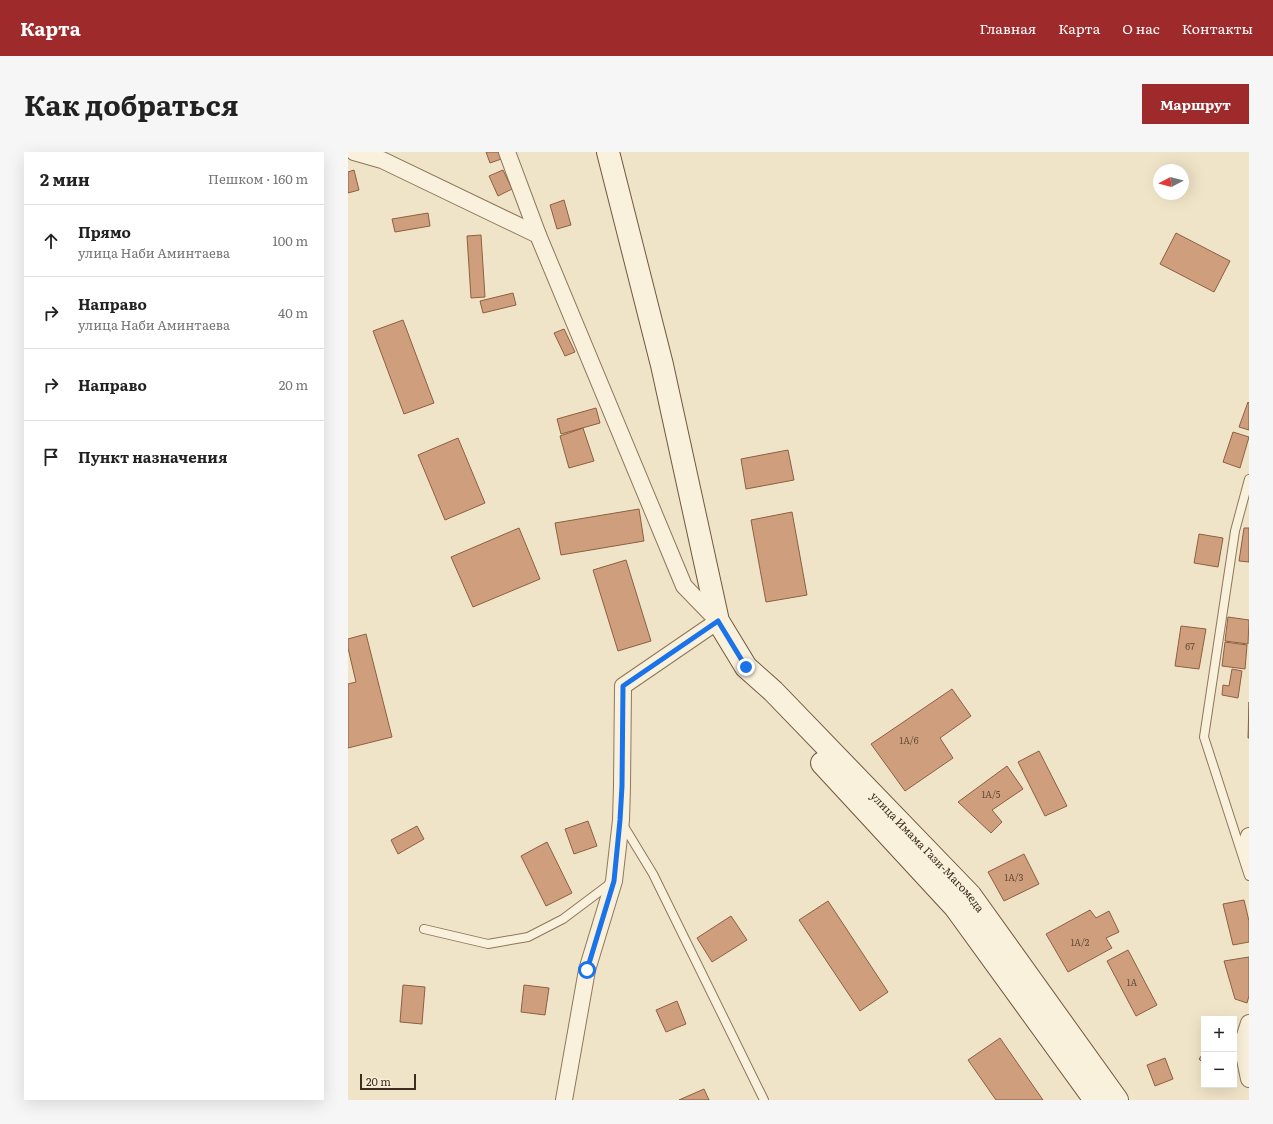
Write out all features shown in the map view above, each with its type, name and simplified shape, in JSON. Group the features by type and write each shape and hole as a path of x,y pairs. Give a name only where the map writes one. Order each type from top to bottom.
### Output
{"main road":[{"name":"улица Имама Гази-Магомеда","path":"608,152 662,365 718,621 746,667 773,691 970,895 1117,1100"},
{"path":"746,667 766,704 955,907 1095,1100"}],"street":[{"path":"354,152 382,160 538,235"},
{"path":"507,152 538,235 684,586 718,621 623,686 622,786 614,881 587,970 564,1100"},
{"path":"1249,836 1246,844 1249,862"},
{"path":"1249,1023 1242,1045 1249,1079"}],"lane":[{"path":"1249,479 1235,531 1204,737 1249,876"},
{"path":"620,820 654,874 764,1100"},
{"path":"424,929 488,944 528,937 563,919 614,881"}],"building":[{"path":"486,152 502,152 504,158 490,163"},
{"path":"354,170 359,190 348,193 348,172"},
{"path":"503,170 512,189 498,196 489,176"},
{"path":"564,200 571,225 557,229 550,205"},
{"path":"428,213 430,226 395,232 392,219"},
{"path":"1176,233 1230,261 1214,292 1160,264"},
{"path":"481,235 485,297 471,298 467,236"},
{"path":"513,293 516,305 483,313 480,301"},
{"path":"403,320 434,403 404,414 373,331"},
{"path":"564,329 575,352 565,356 554,333"},
{"path":"1248,402 1249,403 1249,430 1239,427"},
{"path":"596,408 600,423 561,434 557,419"},
{"path":"583,428 594,461 569,468 560,436"},
{"path":"1233,432 1249,437 1240,468 1223,462"},
{"path":"458,438 485,503 445,520 418,455"},
{"path":"788,450 794,480 746,489 741,459"},
{"path":"639,509 644,541 561,555 555,523"},
{"path":"792,512 807,595 766,602 751,520"},
{"path":"519,528 540,579 473,607 451,557"},
{"path":"1244,528 1249,528 1249,562 1239,561"},
{"path":"1199,534 1223,538 1218,567 1194,563"},
{"path":"626,560 651,641 618,651 593,570"},
{"path":"1228,617 1249,620 1248,644 1225,641"},
{"path":"1181,626 1206,629 1199,669 1175,666"},
{"path":"366,634 392,737 348,748 348,684 356,682 348,648 348,639"},
{"path":"1225,642 1247,645 1245,669 1222,666"},
{"path":"1232,669 1242,671 1238,698 1222,695 1223,685 1229,686"},
{"path":"952,689 971,716 940,738 953,758 905,791 871,744"},
{"path":"1249,702 1249,738 1248,738"},
{"path":"1039,751 1067,806 1045,816 1018,762"},
{"path":"1007,766 1023,789 992,810 1002,822 991,833 958,802"},
{"path":"588,821 597,846 574,854 565,829"},
{"path":"417,826 424,839 398,854 391,840"},
{"path":"547,842 572,893 546,906 521,856"},
{"path":"1024,854 1039,884 1004,901 988,872"},
{"path":"1244,900 1249,921 1249,942 1233,945 1223,904"},
{"path":"828,901 888,992 860,1011 799,920"},
{"path":"1090,910 1096,918 1109,911 1119,932 1106,938 1112,948 1068,972 1046,934"},
{"path":"731,916 747,940 712,962 697,938"},
{"path":"1128,950 1157,1005 1136,1016 1107,961"},
{"path":"1249,957 1249,996 1247,1003 1235,999 1224,961"},
{"path":"403,985 425,987 422,1024 400,1022"},
{"path":"524,985 549,988 545,1015 521,1012"},
{"path":"677,1001 686,1024 666,1032 656,1010"},
{"path":"1000,1038 1043,1100 996,1100 968,1060"},
{"path":"1165,1058 1173,1079 1155,1086 1147,1065"},
{"path":"704,1089 709,1100 679,1100"}],"route":[{"path":"587,970 614,881 622,786 623,686 718,621 746,667"}]}
